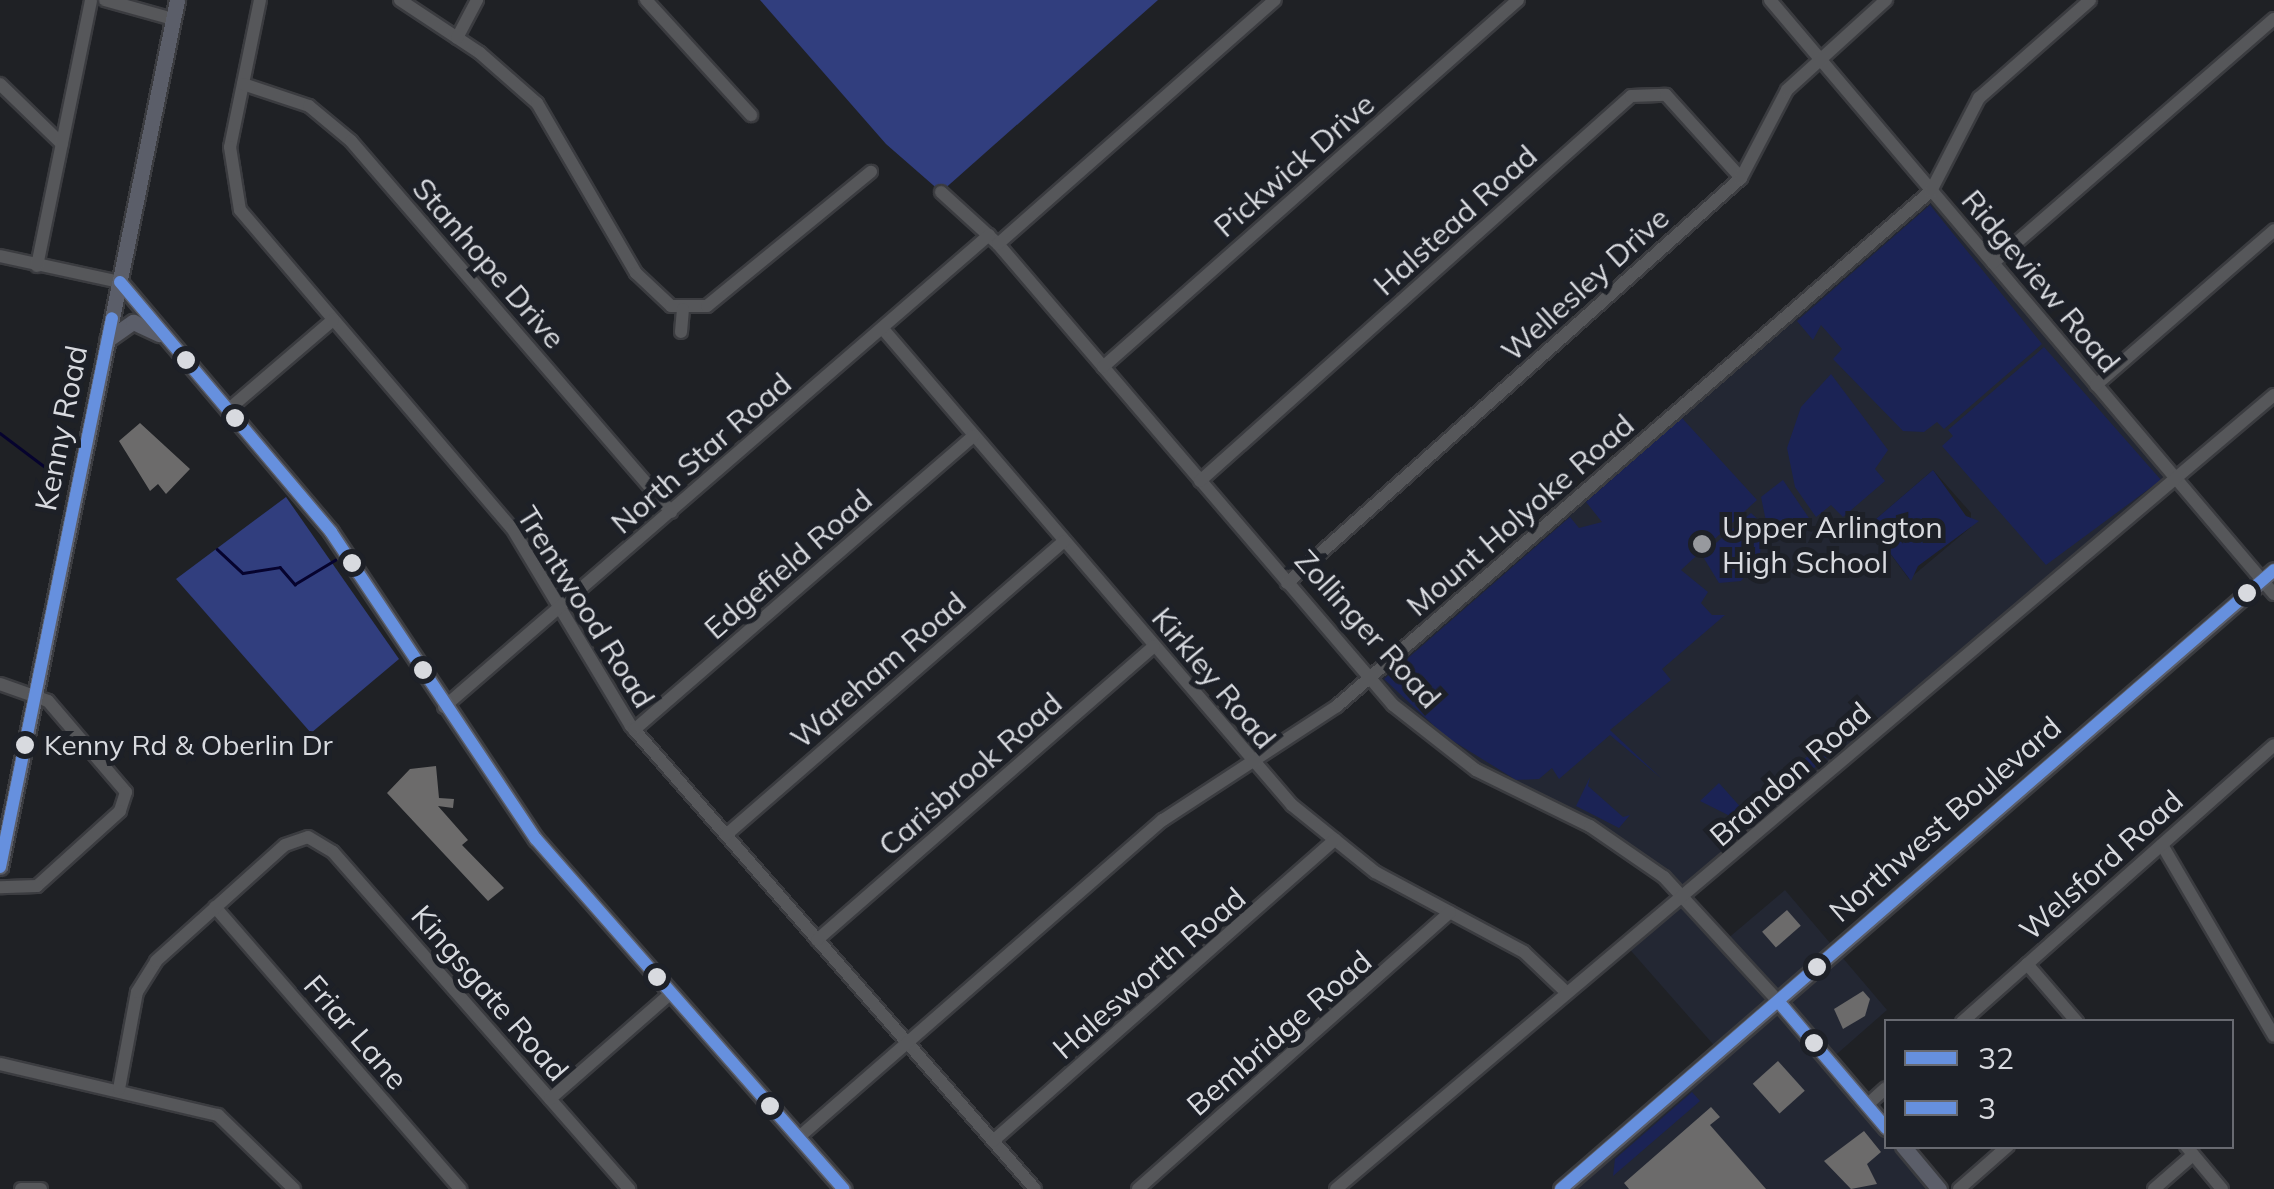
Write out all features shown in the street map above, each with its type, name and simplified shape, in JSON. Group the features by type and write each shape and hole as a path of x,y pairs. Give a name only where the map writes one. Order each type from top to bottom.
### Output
{"main road":[{"name":"Kenny Road","path":"0,868 177,0"},
{"path":"120,282 230,409 350,558 513,810 844,1189"},
{"path":"107,340 138,322 174,344"},
{"name":"Northwest Boulevard","path":"1561,1189 2268,575"},
{"name":"Zollinger Road","path":"1778,1001 1884,1126"},
{"path":"1906,1149 1939,1189"}],"street":[{"path":"38,266 91,0"},
{"path":"104,0 174,19"},
{"name":"Trentwood Road","path":"260,0 230,147 234,199 332,320 512,528 634,730 1036,1189"},
{"path":"400,0 515,80 557,128 626,258 661,300 683,309 707,306 871,172"},
{"path":"457,38 477,0"},
{"path":"646,0 751,115"},
{"name":"North Star Road","path":"444,707 883,329 994,240 1275,0"},
{"name":"Pickwick Drive","path":"1103,367 1518,0"},
{"name":"Ridgeview Road","path":"1770,0 2176,479 2268,575 2274,594"},
{"name":"Wellesley Drive","path":"1287,583 1741,178 1787,90 1886,0"},
{"name":"Mount Holyoke Road","path":"798,1138 1163,820 1368,679 1931,191 1979,98 2090,0"},
{"path":"1993,263 2274,18"},
{"path":"0,84 62,144"},
{"name":"Stanhope Drive","path":"244,84 309,106 351,141 671,512"},
{"name":"Halstead Road","path":"1200,480 1631,96 1666,95 1741,178"},
{"name":"Zollinger Road","path":"941,192 994,240 1368,679 1453,755 1590,826 1686,897 1778,1001"},
{"path":"2096,385 2274,230"},
{"path":"0,256 120,282"},
{"path":"680,332 683,309"},
{"path":"230,409 332,320"},
{"name":"Kirkley Road","path":"883,329 1251,761 1335,840 1450,912 1524,952 1565,992"},
{"name":"Brandon Road","path":"1336,1189 1565,992 1686,897 2274,394"},
{"name":"Edgefield Road","path":"634,730 974,436"},
{"name":"Wareham Road","path":"726,836 1064,541"},
{"name":"Carisbrook Road","path":"818,940 1154,646"},
{"path":"0,684 34,697 108,764 124,783 125,802 37,886 0,888"},
{"name":"Welsford Road","path":"1965,1019 2274,745"},
{"name":"Kingsgate Road","path":"214,907 285,845 308,837 334,852 628,1189"},
{"name":"Halesworth Road","path":"993,1141 1335,840"},
{"path":"2162,845 2274,1036"},
{"path":"119,1090 142,982 214,907"},
{"name":"Friar Lane","path":"214,907 460,1189"},
{"name":"Bembridge Road","path":"1138,1189 1450,912"},
{"path":"2027,964 2074,1019"},
{"path":"550,1099 671,993"},
{"path":"0,1064 218,1115 294,1189"},
{"path":"1867,1105 1884,1090"},
{"path":"1959,1189 2005,1149"},
{"path":"2154,1189 2189,1151 2222,1189"},
{"path":"21,1189 41,1189"}],"shaded area":[{"path":"760,0 1158,0 941,192 886,144"},
{"name":"Upper Arlington High School","path":"1931,191 2176,479 1687,897 1726,940 1785,890 1887,1010 1830,1060 1884,1126 1884,1149 1905,1149 1939,1189 1561,1189 1719,1051 1625,944 1686,897 1630,851 1499,783 1368,679","holes":["1933,470 1971,513 1971,527 1909,579 1869,525"]},
{"path":"1930,205 2042,344 1944,429 1937,422 1924,432 1903,431 1833,359 1842,349 1821,325 1813,340 1797,321"},
{"path":"2044,347 2161,480 2046,565 1942,446 1953,436 1948,430"},
{"path":"1831,374 1888,450 1875,469 1885,481 1843,517 1831,505 1816,517 1795,487 1787,448 1801,407"},
{"path":"1682,418 1757,500 1681,570 1708,592 1701,603 1712,615 1725,615 1662,669 1671,680 1610,730 1661,778 1610,735 1559,779 1552,768 1539,779 1516,780 1445,736 1384,679 1570,517 1579,528 1602,522 1586,502"},
{"path":"1933,470 1966,516 1979,521 1918,566 1911,581 1869,525"},
{"path":"1783,480 1811,521 1778,541 1768,531 1761,497"},
{"path":"286,497 399,659 311,733 176,579"},
{"path":"1751,513 1764,525 1759,560 1741,581 1719,583 1702,555"},
{"path":"1829,738 1836,749 1748,825 1700,801 1719,783 1744,811"},
{"path":"1590,777 1588,786 1623,817 1630,815 1619,828 1576,806"},
{"path":"1692,1092 1700,1101 1613,1176 1615,1159"}],"building":[{"path":"140,423 190,469 166,494 158,484 150,491 119,441"},
{"path":"436,766 439,798 454,799 453,808 438,806 468,840 462,845 504,888 488,901 387,793 410,769"},
{"path":"1787,910 1801,926 1776,947 1762,932"},
{"path":"1863,991 1870,999 1865,1016 1843,1029 1834,1009"},
{"path":"1778,1061 1805,1091 1779,1113 1753,1084"},
{"path":"1711,1107 1720,1117 1710,1125 1766,1189 1629,1189 1624,1183"},
{"path":"1864,1131 1881,1152 1867,1164 1877,1184 1851,1189 1824,1161"}],"waterway":[{"path":"0,433 57,476"},
{"path":"217,549 243,573 280,567 295,584 335,560"}],"transit line":[{"name":"32","path":"120,282 331,532 536,839 843,1189"},
{"name":"32","path":"0,867 112,318"},
{"name":"3","path":"1561,1189 2274,570"},
{"name":"3","path":"1778,1001 1884,1126"}],"place":[{"name":"Upper Arlington High School","path":"1702,544"},
{"name":"Kenny Rd & Oberlin Dr","path":"25,745"}]}
